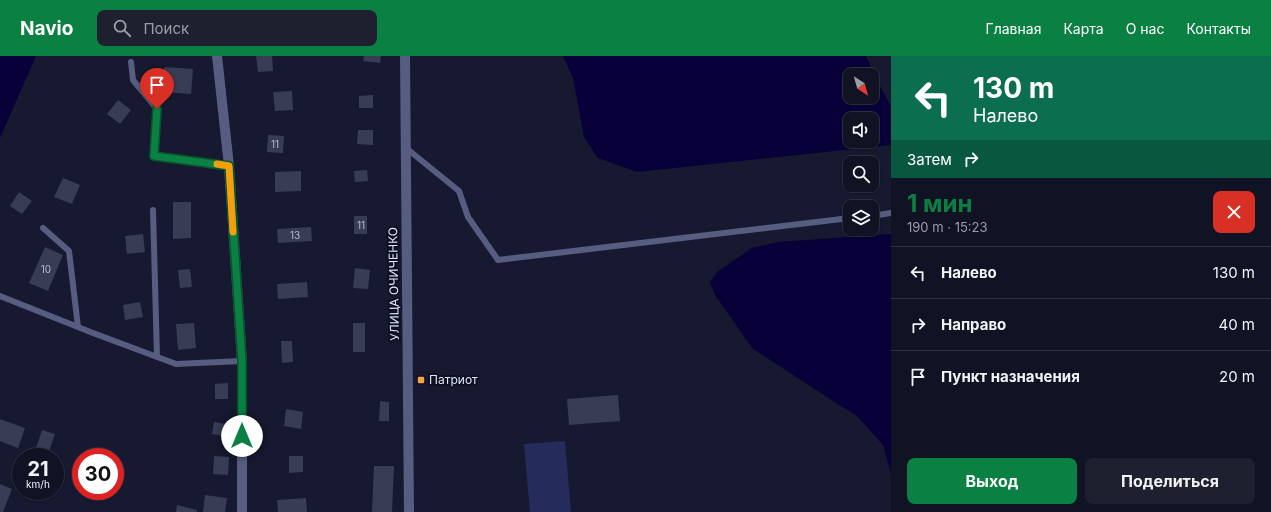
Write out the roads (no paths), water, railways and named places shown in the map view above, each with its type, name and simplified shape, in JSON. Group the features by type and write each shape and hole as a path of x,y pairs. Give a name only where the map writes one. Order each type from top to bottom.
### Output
{"street":[{"path":"217,56 229,166 242,361 242,512"},
{"name":"УЛИЦА ОЧИЧЕНКО","path":"405,56 409,512"}],"lane":[{"path":"130,62 133,80 157,109 154,156 229,166"},
{"path":"406,148 459,191 468,217 498,260 843,219"},
{"path":"153,210 157,357"},
{"path":"879,215 891,213"},
{"path":"43,228 68,251 78,327"},
{"path":"0,296 176,364 242,361"}],"place":[{"name":"Патриот","path":"421,380"}]}
